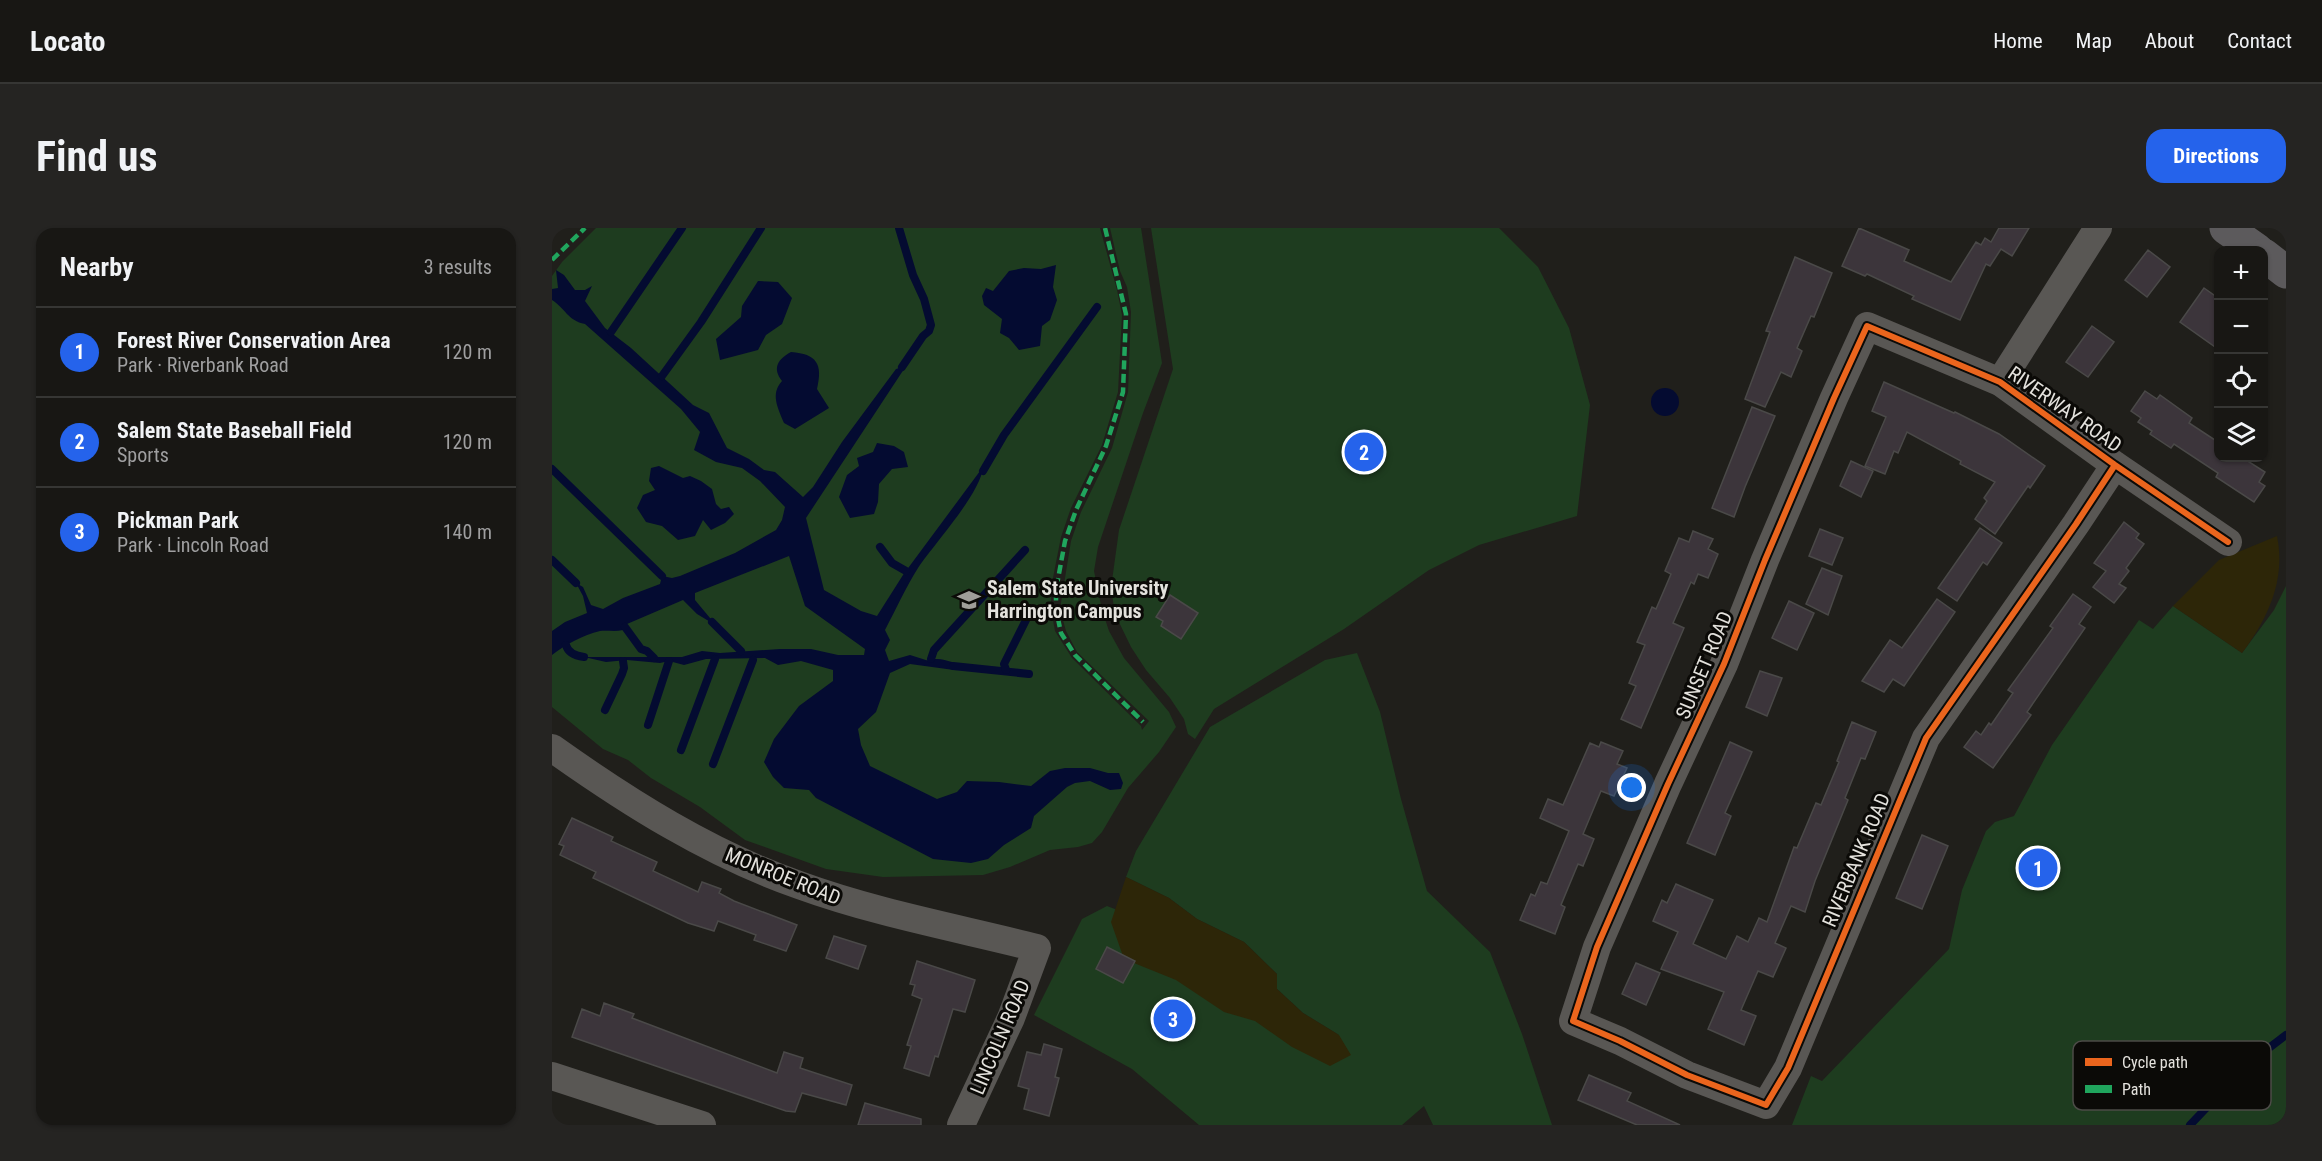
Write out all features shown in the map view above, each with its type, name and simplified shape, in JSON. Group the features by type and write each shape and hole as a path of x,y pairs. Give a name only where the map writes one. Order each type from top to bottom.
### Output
{"main road":[{"path":"2226,228 2251,246"},
{"path":"2268,258 2286,272"}],"street":[{"path":"2000,382 2098,228"},
{"name":"SUNSET ROAD","path":"1574,1022 1597,947 1668,784 1724,664 1834,398 1867,326 1870,328"},
{"name":"RIVERWAY ROAD","path":"1870,328 2000,382 2115,465 2228,542"},
{"name":"RIVERBANK ROAD","path":"1574,1022 1620,1041 1687,1075 1766,1105 1788,1068 1926,738 2115,465"},
{"name":"MONROE ROAD","path":"552,748 612,789 687,834 731,857 797,885 853,903 1037,948"},
{"name":"LINCOLN ROAD","path":"961,1125 1011,1018 1037,948"},
{"path":"552,1076 702,1125"}],"green space":[{"name":"Salem State University Harrington Campus","path":"596,228 1100,228 1122,315 1118,392 1102,445 1071,508 1061,537 1051,588 1051,609 1055,631 1072,658 1141,726 1142,730 1149,721 1077,652 1066,631 1060,609 1071,541 1081,512 1112,448 1128,392 1131,312 1127,287 1120,271 1110,228 1141,228 1162,363 1098,547 1094,571 1109,631 1124,658 1169,712 1176,727 1159,752 1128,788 1102,832 1092,843 1050,850 1010,867 983,875 883,877 826,869 745,840 700,807 651,778 628,760 603,749 552,707 552,276 562,262"},
{"path":"1151,228 1499,228 1538,267 1569,328 1590,405 1577,516 1479,545 1429,570 1344,629 1214,709 1195,739 1188,734 1184,719 1170,698 1146,670 1131,647 1115,614 1111,588 1119,530 1173,369"},
{"path":"2286,586 2286,1125 1792,1125 1811,1076 1822,1081 1949,949 1962,890 1986,831 1995,822 2014,816 2052,745 2139,620 2153,629 2173,606 2242,653 2274,610"},
{"path":"1357,653 1380,712 1427,891 1490,952 1522,1034 1552,1125 1433,1125 1424,1106 1402,1125 1199,1125 1132,1069 1034,1015 1082,919 1107,906 1243,958 1308,1023 1339,1035 1303,1013 1277,989 1277,974 1244,942 1197,919 1169,898 1126,877 1136,851 1210,727 1325,660"}],"sand":[{"path":"2277,536 2279,568 2273,598 2260,626 2242,653 2173,606 2219,560"},
{"path":"1126,877 1169,898 1197,919 1244,942 1277,974 1277,989 1303,1013 1339,1035 1351,1055 1330,1066 1292,1047 1255,1021 1224,1012 1176,980 1124,959 1111,922"}],"water":[{"path":"1056,265 1053,287 1057,300 1050,320 1042,326 1040,346 1019,350 1009,338 1000,333 1002,319 984,305 982,296 986,288 993,291 1009,271 1024,268 1041,269"},
{"path":"556,270 564,275 575,290 585,290 592,286 585,301 605,328 631,348 693,405 709,413 727,448 764,470 775,472 803,497 813,487 842,442 896,369 906,366 806,518 824,590 861,611 877,616 903,575 983,467 980,478 966,504 918,568 885,630 890,640 885,650 889,661 910,655 929,661 938,659 952,662 954,670 910,664 890,673 876,712 858,729 861,745 870,766 937,799 957,792 967,781 1031,786 1050,771 1065,768 1090,768 1108,773 1119,773 1123,783 1121,789 1110,790 1090,781 1075,783 1067,787 1034,816 1031,828 1004,845 988,859 971,863 933,859 816,798 809,790 784,788 773,777 764,762 774,739 799,706 833,681 833,670 801,661 778,665 765,658 706,659 684,665 669,661 660,663 627,660 606,662 584,657 682,657 702,651 720,653 780,649 811,649 838,655 864,655 865,649 805,606 789,556 695,593 695,600 712,623 697,614 683,600 627,624 623,630 600,631 587,635 552,655 552,631 565,622 587,613 583,596 576,583 583,587 591,605 603,609 623,598 660,584 662,576 672,578 680,576 735,553 776,530 782,520 785,507 760,481 742,468 716,462 694,450 700,432 681,409 585,324 574,320 552,300 552,289 558,288"},
{"path":"758,281 778,282 792,298 782,324 766,335 758,350 720,360 716,339 741,317 742,306"},
{"path":"791,352 807,355 816,362 819,373 817,389 829,408 795,429 784,423 776,396 778,386 782,381 777,372 778,364"},
{"path":"1665,388 1675,392 1679,402 1675,412 1665,416 1655,412 1651,402 1655,392"},
{"path":"877,443 894,446 904,452 908,467 892,469 879,484 878,502 874,514 850,518 839,497 847,475 859,466 857,458 873,452"},
{"path":"659,466 683,478 690,476 701,481 712,489 716,504 721,509 729,507 734,514 725,523 711,530 703,520 695,536 678,540 662,526 646,522 637,508 643,495 655,490 649,481 651,468"}],"building":[{"path":"1859,228 1909,250 1904,261 1951,282 1976,242 1981,245 1985,238 1991,242 1999,228 2029,228 2012,256 2001,249 1990,266 1986,264 1960,320 1912,299 1914,296 1867,274 1865,276 1842,266"},
{"path":"2148,250 2170,267 2147,297 2125,280"},
{"path":"1795,257 1832,273 1814,317 1811,316 1797,348 1802,351 1791,377 1781,372 1765,407 1745,399 1770,332 1766,331"},
{"path":"2204,288 2214,295 2214,346 2180,322"},
{"path":"2092,326 2114,342 2088,377 2066,362"},
{"path":"1884,382 1955,412 1999,434 2045,466 2030,488 2028,486 1995,534 1975,519 1987,501 1984,498 1995,482 1907,432 1898,453 1894,451 1885,474 1865,466 1886,417 1872,411"},
{"path":"2145,391 2157,399 2160,395 2192,418 2189,423 2214,439 2214,462 2249,462 2265,472 2259,482 2265,486 2254,502 2216,477 2218,473 2174,444 2171,448 2150,434 2152,431 2138,422 2141,418 2131,411"},
{"path":"1752,407 1775,416 1734,517 1712,508"},
{"path":"1851,461 1873,471 1861,497 1840,486"},
{"path":"2124,522 2139,534 2136,538 2144,544 2126,568 2129,571 2119,584 2126,588 2114,603 2093,587 2106,571 2094,563"},
{"path":"1980,528 2002,543 1987,565 1983,562 1957,601 1938,588"},
{"path":"1820,529 1843,538 1832,565 1809,556"},
{"path":"1693,531 1713,539 1708,549 1718,554 1708,578 1698,574 1694,584 1691,582 1673,623 1684,628 1641,728 1621,719 1636,686 1629,683 1645,645 1637,642 1652,607 1656,609 1671,574 1665,571 1679,538 1689,542"},
{"path":"1822,568 1842,576 1828,615 1806,604"},
{"path":"2073,594 2091,607 2079,624 2085,628 2027,712 2031,715 1993,768 1964,747 1976,731 1981,735 1989,723 1991,725 2013,693 2008,690 2053,628 2050,626"},
{"path":"1170,595 1198,613 1181,639 1161,626 1163,621 1156,617"},
{"path":"1937,599 1955,612 1904,686 1893,679 1884,692 1862,681 1890,640 1902,648"},
{"path":"1789,601 1814,613 1797,650 1772,638"},
{"path":"1760,671 1782,678 1767,716 1746,707"},
{"path":"1852,722 1876,732 1865,759 1861,758 1845,798 1848,800 1805,912 1791,906 1775,943 1786,948 1773,977 1758,971 1741,1010 1756,1016 1744,1045 1708,1029 1724,992 1661,969 1678,932 1653,921 1662,900 1667,903 1676,884 1713,900 1693,944 1726,959 1737,936 1748,942 1759,918 1767,922 1794,847 1797,848 1816,803 1821,805 1839,762 1837,761"},
{"path":"1601,742 1623,751 1617,764 1627,768 1614,796 1601,791 1583,834 1594,839 1583,866 1578,864 1561,905 1565,907 1555,934 1520,920 1531,894 1535,896 1541,882 1547,884 1569,831 1540,818 1548,799 1563,805 1590,743 1599,747"},
{"path":"1730,742 1752,752 1725,813 1731,816 1715,855 1687,843"},
{"path":"572,818 613,837 611,841 657,862 653,871 698,892 702,882 721,889 719,893 734,901 797,925 786,951 754,940 756,935 718,921 714,931 688,923 593,878 596,872 560,855 564,846 559,844"},
{"path":"1922,835 1948,846 1922,909 1896,898"},
{"path":"834,936 866,946 858,969 826,958"},
{"path":"1107,947 1135,961 1123,983 1096,969"},
{"path":"917,961 975,980 965,1012 953,1009 938,1057 935,1056 929,1076 904,1068 911,1046 907,1045 922,999 912,995 915,985 910,984"},
{"path":"1636,963 1660,973 1646,1005 1622,994"},
{"path":"604,1003 634,1014 632,1018 777,1073 784,1052 803,1058 800,1068 852,1085 846,1105 802,1093 795,1112 786,1111 572,1037 582,1009 600,1016"},
{"path":"1044,1044 1062,1049 1055,1077 1059,1078 1049,1116 1024,1109 1029,1089 1018,1086 1027,1052 1041,1055"},
{"path":"1589,1075 1631,1093 1627,1101 1680,1125 1637,1125 1578,1100"},
{"path":"865,1103 921,1119 921,1125 858,1125"}],"waterway":[{"path":"611,332 682,228"},
{"path":"662,376 701,322 761,228"},
{"path":"899,228 931,325 902,367"},
{"path":"983,471 1004,435 1097,307"},
{"path":"552,469 662,576"},
{"path":"880,547 892,563 906,571"},
{"path":"931,659 934,650 1025,550"},
{"path":"552,560 576,583"},
{"path":"1006,670 1004,664 1027,618"},
{"path":"712,622 741,651"},
{"path":"625,627 641,649 654,658"},
{"path":"566,645 573,654 584,657"},
{"path":"681,750 715,659"},
{"path":"713,764 753,660"},
{"path":"605,710 622,674 623,661"},
{"path":"648,725 669,661"},
{"path":"953,666 1029,674"},
{"path":"2271,1046 2286,1035"},
{"path":"2190,1125 2204,1110"}],"marked path":[{"path":"552,260 585,228"},
{"path":"1105,228 1126,314 1123,392 1106,446 1076,510 1065,541 1056,590 1056,609 1061,633 1075,655 1143,722"}],"cycle path":[{"path":"2115,465 1926,738 1788,1068 1766,1105 1687,1075 1620,1041 1573,1021 1597,947 1668,784 1724,664 1765,560 1867,326 2000,382 2115,465 2228,542"}],"place":[{"name":"Salem State Baseball Field","path":"1364,452"},
{"name":"Salem State University Harrington Campus","path":"969,600"},
{"name":"Forest River Conservation Area","path":"2038,868"},
{"name":"Pickman Park","path":"1173,1019"}]}
